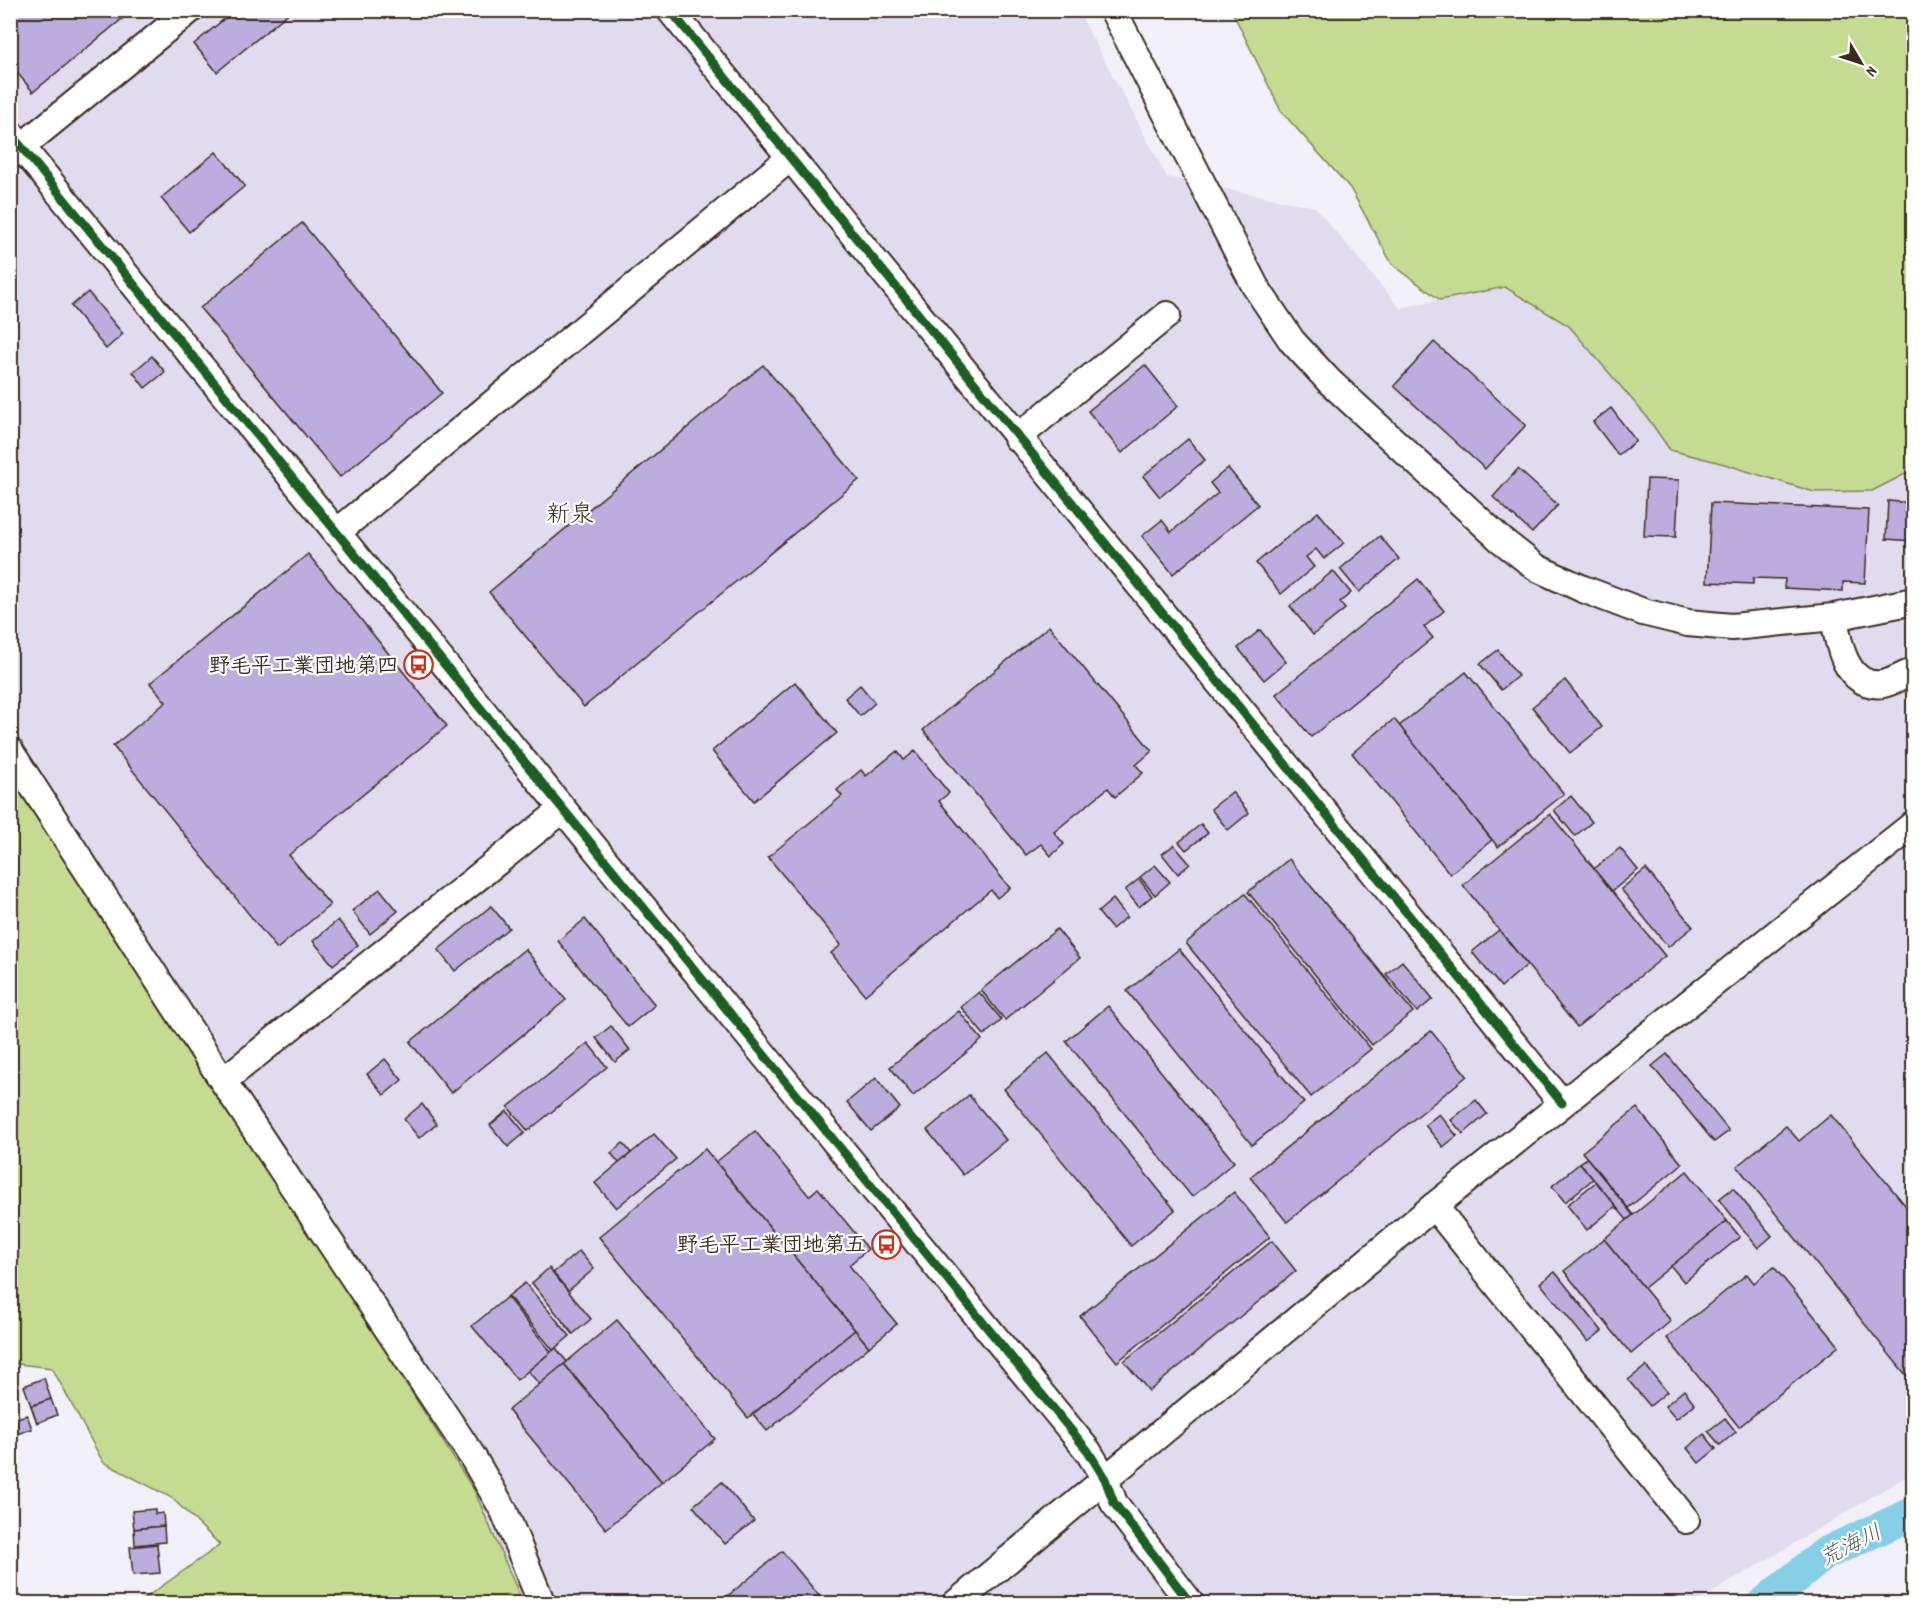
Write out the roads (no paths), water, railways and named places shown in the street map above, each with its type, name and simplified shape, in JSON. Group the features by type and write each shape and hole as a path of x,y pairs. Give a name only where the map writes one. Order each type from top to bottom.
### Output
{"street":[{"path":"190,10 14,146 336,533 1088,1451 1105,1479 1114,1503 1191,1604"},
{"path":"670,10 1562,1103"},
{"path":"1113,10 1255,286 1292,341 1329,381 1500,539 1537,568 1582,589 1643,612 1688,623 1732,627 1834,617 1914,601"},
{"path":"336,533 790,158"},
{"path":"1017,438 1167,315"},
{"path":"1834,617 1839,646 1849,668 1864,681 1883,684 1914,671"},
{"path":"10,751 223,1081 472,1456 504,1511 542,1604"},
{"path":"223,1081 562,810"},
{"path":"955,1604 1434,1206 1914,824"},
{"path":"1434,1206 1686,1520"}],"waterway":[{"name":"荒海川","path":"1763,1604 1826,1553 1914,1513"}],"place":[{"name":"野毛平工業団地第四","path":"419,665"},
{"name":"野毛平工業団地第五","path":"887,1244"}],"district":[{"name":"新泉","path":"570,513"}]}
